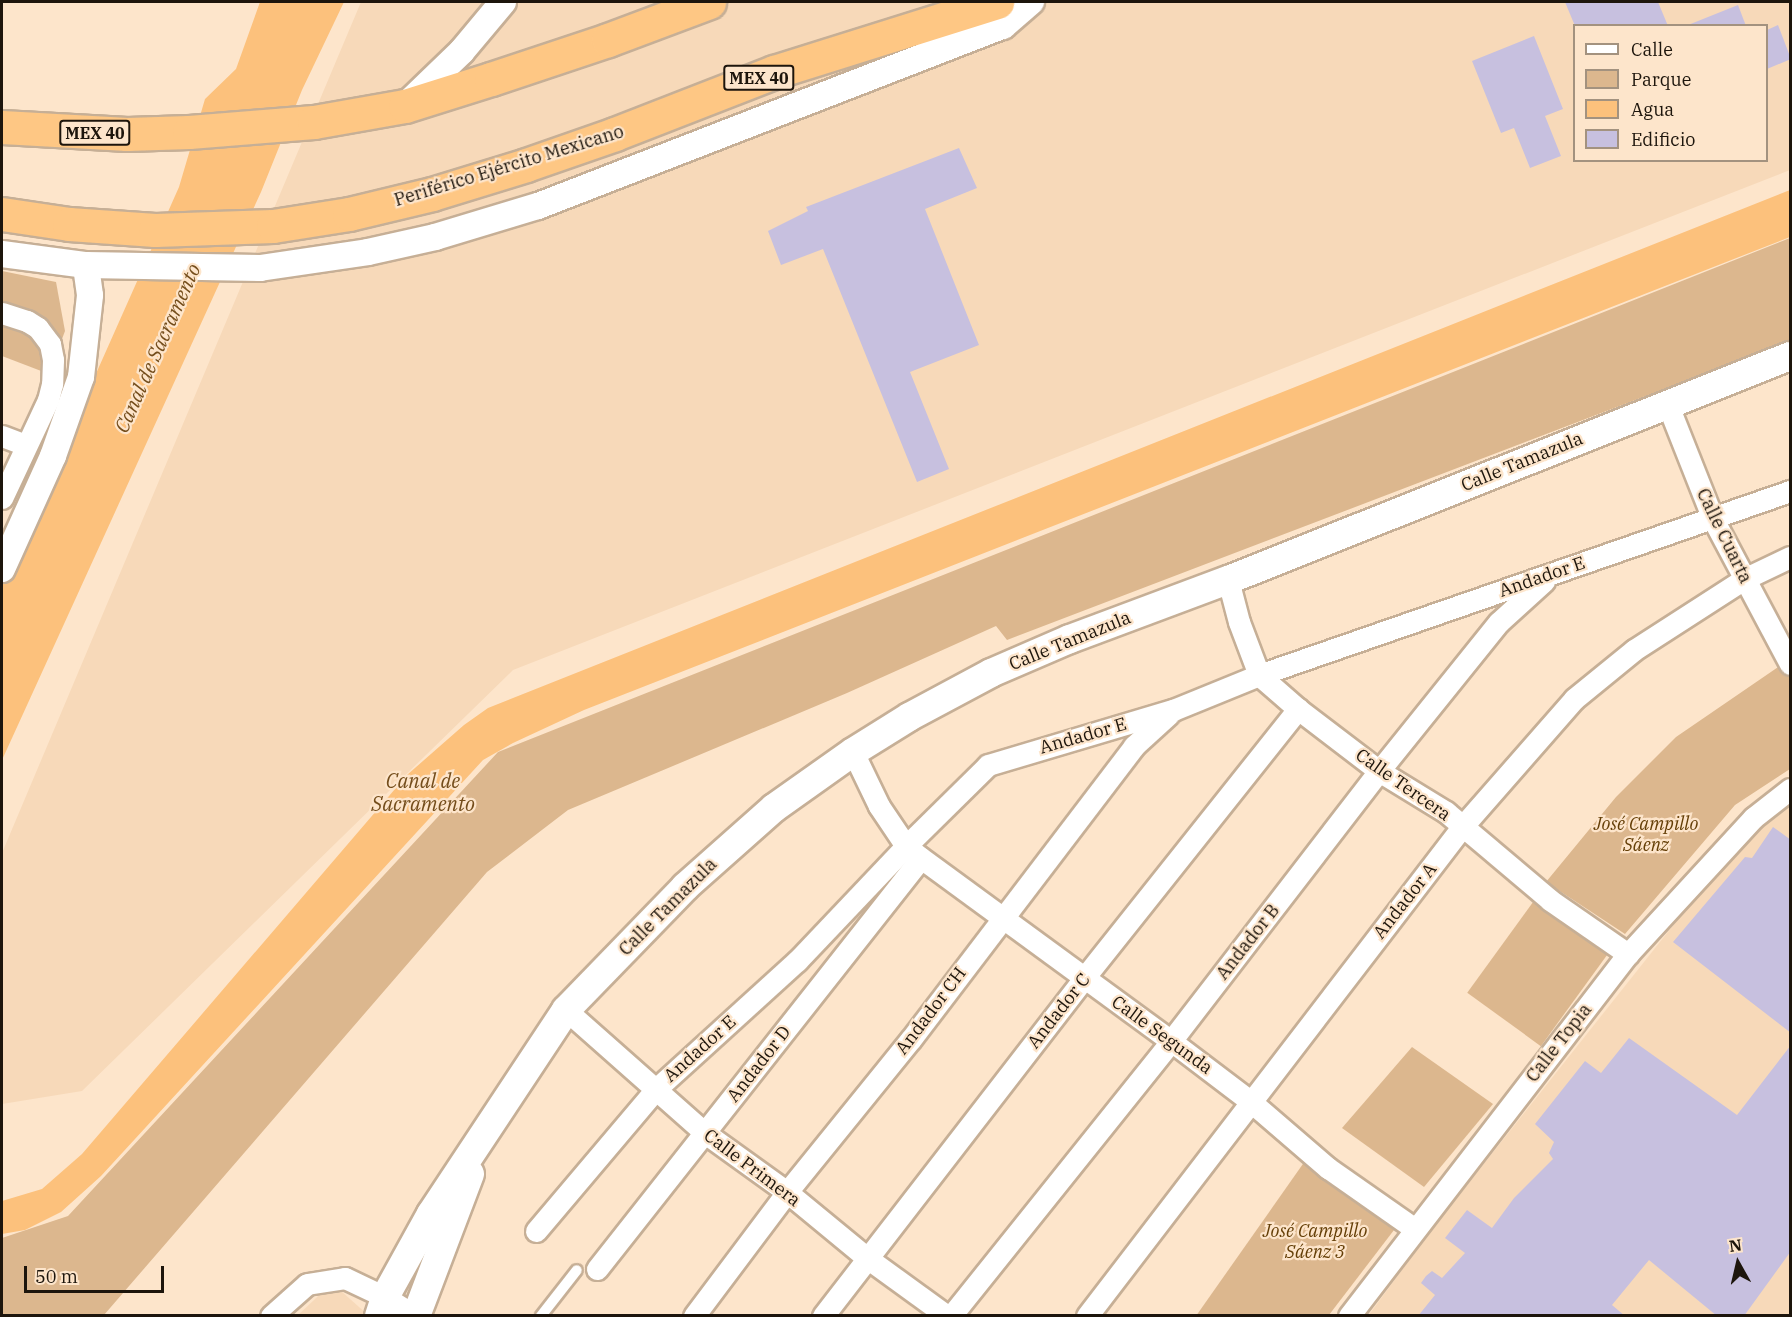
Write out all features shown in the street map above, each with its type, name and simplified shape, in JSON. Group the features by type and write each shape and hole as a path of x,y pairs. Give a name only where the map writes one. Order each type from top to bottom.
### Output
{"highway":[{"name":"MEX 40","path":"2,127 116,133 189,132 314,122 405,106 609,40 706,2"},
{"name":"Periférico Ejército Mexicano","path":"2,214 69,224 155,230 273,226 349,214 463,184 615,134 774,72 998,2"}],"main road":[{"name":"Calle Tamazula","path":"486,1130 566,1010 685,887 774,808 853,752 909,717 991,673 1070,639 1228,580 1667,403 1791,356"},
{"path":"382,1306 431,1214 486,1130"},
{"path":"416,1316 486,1130"}],"street":[{"path":"405,106 462,51 503,2"},
{"path":"2,254 86,265 135,268 260,268 368,252 435,237 538,206 1003,26 1031,2"},
{"path":"2,569 53,456 81,376 90,295 86,265"},
{"path":"2,313 27,321 38,328 50,344 52,384 2,498"},
{"name":"Calle Cuarta","path":"1667,403 1713,519 1791,664"},
{"path":"2,436 26,445"},
{"name":"Andador E","path":"536,1231 655,1090 914,852 988,765 1173,710 1259,675 1791,491"},
{"name":"Andador A","path":"1088,1316 1250,1101 1462,827 1574,699 1634,650 1744,579 1791,557"},
{"name":"Andador B","path":"949,1316 1171,1041 1379,771 1500,622 1551,574"},
{"name":"Calle Tercera","path":"1228,580 1239,622 1259,675 1298,709 1379,771 1446,812 1550,900 1628,954"},
{"name":"Andador C","path":"823,1316 1084,978 1298,709"},
{"name":"Andador CH","path":"694,1316 787,1192 911,1039 1134,746 1173,710"},
{"name":"Calle Segunda","path":"853,752 879,806 914,852 1250,1101 1328,1168 1415,1229"},
{"name":"Calle Topia","path":"1349,1316 1628,954 1753,818 1791,789"},
{"name":"Andador D","path":"587,1269 705,1133 822,984 914,852"},
{"path":"797,961 822,984"},
{"name":"Calle Primera","path":"566,1010 705,1133 787,1192 867,1258 949,1316"},
{"path":"272,1316 307,1284 334,1278 345,1278 382,1306 416,1316"}],"lane":[{"path":"541,1316 587,1269"}],"shaded area":[{"path":"361,2 1790,2 1790,170 513,670 82,1091 2,1104 2,853"},
{"path":"1790,801 1790,1315 1368,1316 1436,1224 1752,826"},
{"path":"332,1283 368,1315 297,1316"}],"green space":[{"path":"1790,238 1790,341 1007,640 996,626 847,693 568,810 487,872 104,1315 2,1316 2,1238 68,1216 498,752"},
{"path":"2,271 56,282 65,331 49,374 2,356"},
{"name":"José Campillo Sáenz","path":"1784,663 1790,674 1790,769 1735,805 1625,934 1546,882 1616,797 1676,737"},
{"path":"1536,898 1610,951 1541,1046 1467,993"},
{"path":"1412,1047 1493,1104 1424,1187 1342,1128"},
{"name":"José Campillo Sáenz 3","path":"1305,1161 1394,1230 1329,1315 1196,1316"}],"water":[{"name":"Canal de Sacramento","path":"260,2 344,2 302,90 261,192 2,760 2,585 179,187 205,99 236,69"},
{"name":"Canal de Sacramento","path":"1790,190 1790,237 584,710 513,743 483,760 101,1176 61,1212 25,1230 2,1234 2,1201 42,1189 82,1154 407,775 464,725 488,708"}],"building":[{"path":"1565,2 1658,2 1667,24 1574,24"},
{"path":"1738,5 1745,24 1690,24"},
{"path":"1778,25 1791,59 1768,69 1768,30"},
{"path":"1534,36 1563,109 1545,116 1561,156 1530,168 1514,128 1501,133 1472,61"},
{"path":"959,148 977,188 925,209 979,345 910,372 949,469 917,482 823,249 781,265 768,231 808,211 806,207"},
{"path":"1773,827 1791,840 1791,1033 1673,942 1745,857 1752,858"},
{"path":"1629,1038 1737,1115 1791,1045 1791,1251 1744,1316 1717,1316 1649,1260 1612,1305 1625,1316 1418,1316 1435,1295 1421,1283 1426,1276 1432,1271 1442,1278 1465,1253 1445,1238 1467,1210 1492,1228 1514,1198 1553,1159 1549,1153 1554,1142 1535,1124 1585,1061 1601,1073"}]}
